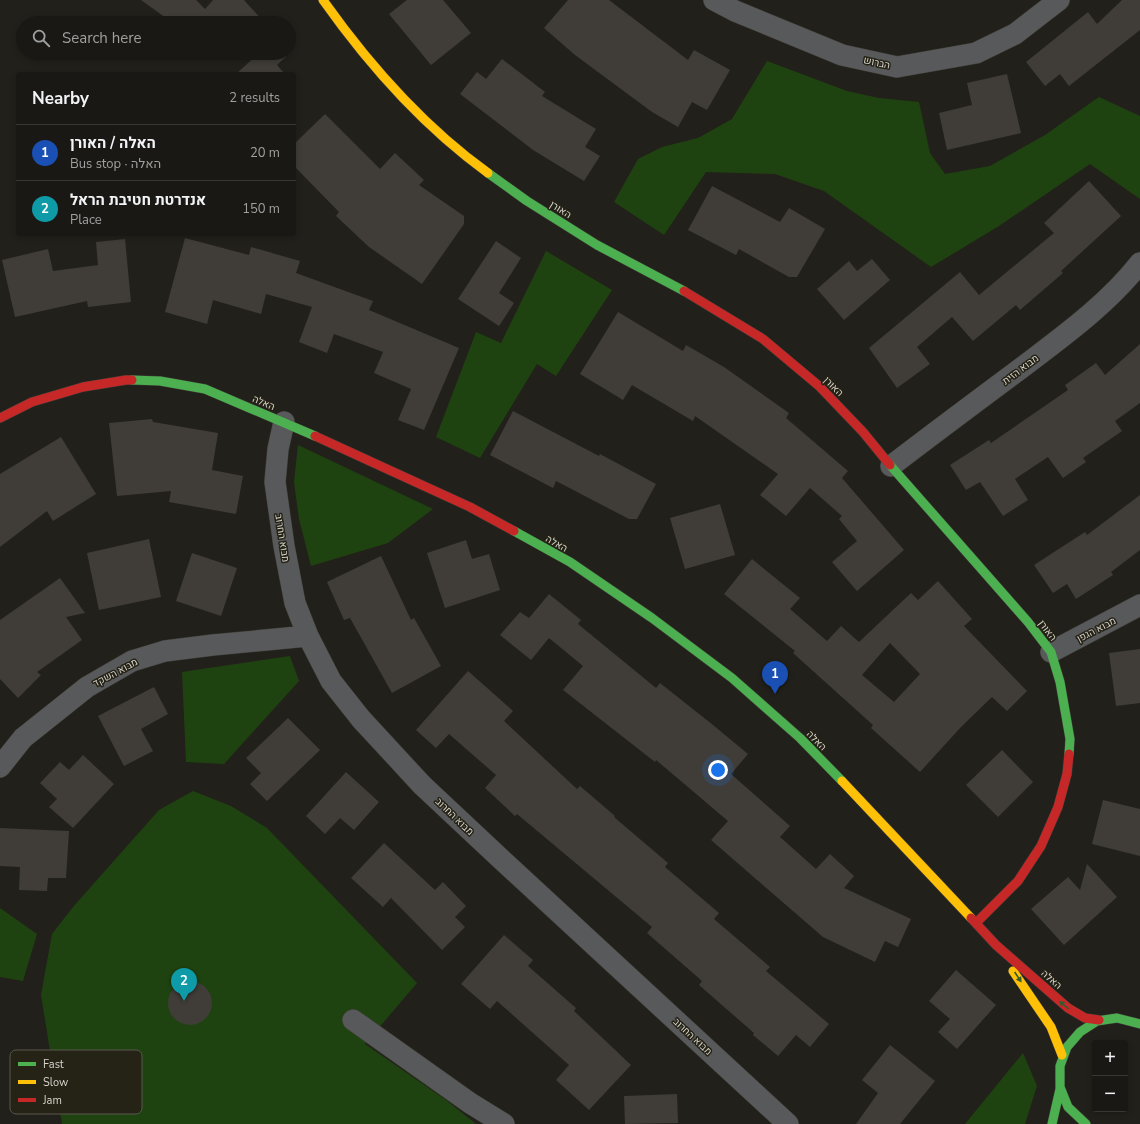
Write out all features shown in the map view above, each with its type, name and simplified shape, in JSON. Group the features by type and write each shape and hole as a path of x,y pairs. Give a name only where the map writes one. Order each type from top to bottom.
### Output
{"street":[{"name":"האורן","path":"323,0 377,70 420,116 472,161 527,201 590,241 700,300 763,339 819,386 863,432 1028,622 1051,652 1060,682 1070,739 1067,774 1058,807 1041,846 1018,881 976,923"},
{"name":"הברוש","path":"714,0 735,11 842,55 897,67 976,53 1016,34 1059,0"},
{"name":"מבוא הזית","path":"891,466 1063,337 1106,300 1130,276 1140,263"},
{"name":"האלה","path":"0,418 39,400 83,387 126,380 160,381 206,389 284,422 470,507 570,562 652,618 732,678 800,738 859,798 996,945 1068,1008 1085,1018 1099,1020"},
{"name":"מבוא החרוב","path":"284,422 278,449 275,482 284,546 295,603 308,636 331,681 361,719 422,784 508,866 788,1124"},
{"name":"מבוא הגפן","path":"1051,652 1140,605"},
{"name":"מבוא השקד","path":"0,767 23,738 87,688 132,661 165,651 308,636"},
{"name":"האלה","path":"996,945 1051,1027 1062,1055"},
{"path":"1117,1018 1129,1012"},
{"path":"1086,1124 1077,1118 1066,1105 1060,1089 1058,1072 1062,1055 1071,1040 1083,1028 1099,1020 1117,1018 1134,1021 1140,1024"},
{"path":"353,1020 470,1103 504,1124"},
{"path":"1052,1124 1060,1089"}],"green space":[{"path":"767,61 847,91 879,98 919,102 930,153 945,174 990,166 1045,135 1099,97 1140,116 1140,199 1090,164 999,226 931,267 824,191 775,174 706,172 664,235 614,202 638,159 662,147 698,138 732,119"},
{"path":"546,251 612,290 556,376 537,364 480,458 436,437 476,332 501,343"},
{"path":"298,445 433,509 388,543 311,566 299,519 294,482"},
{"path":"290,656 299,681 224,764 186,762 182,672"},
{"path":"193,791 231,806 267,828 417,983 365,1044 446,1100 476,1124 62,1124 60,1114 142,1114 142,1050 50,1050 41,995 52,934 73,907 159,810"},
{"path":"0,908 37,934 23,981 0,977"},
{"path":"1023,1053 1037,1086 1025,1124 965,1124"}],"building":[{"path":"141,0 196,0 205,9 213,0 244,0 259,16 163,16"},
{"path":"407,0 443,0 471,33 431,65 389,14"},
{"path":"568,0 609,0 688,60 694,50 730,70 707,110 692,102 678,127 652,112 575,55 544,28"},
{"path":"1122,0 1140,0 1140,30 1069,86 1060,74 1045,86 1026,62 1088,12 1097,24"},
{"path":"502,59 545,92 542,96 596,129 585,147 600,156 584,181 533,150 460,94 477,72 486,79"},
{"path":"251,60 282,60 277,65 283,72 238,72"},
{"path":"1007,74 1021,133 947,150 939,113 972,105 967,83"},
{"path":"325,114 380,169 395,153 424,180 419,185 464,216 464,224 422,284 369,247 336,216 339,212 296,168 296,142"},
{"path":"1089,181 1121,216 1061,271 1063,273 1020,310 1016,305 973,341 952,317 917,347 930,364 897,388 869,348 960,272 979,295 1054,233 1044,223"},
{"path":"712,186 780,222 789,208 825,229 797,277 789,277 739,249 736,255 688,230"},
{"path":"185,238 249,255 251,247 300,261 296,273 373,301 369,310 459,348 424,430 398,420 411,389 374,373 383,352 334,334 327,353 299,342 312,307 266,294 261,314 213,300 207,324 165,312"},
{"path":"125,239 131,302 88,307 87,301 15,317 2,260 48,249 53,271 98,265 96,242"},
{"path":"496,241 521,258 499,293 514,303 499,326 458,299"},
{"path":"872,259 890,280 844,320 817,289 849,261 857,271"},
{"path":"618,312 683,351 686,345 724,367 789,413 786,418 848,471 842,478 904,550 857,591 832,562 857,541 839,519 842,516 810,488 786,516 760,495 778,474 695,416 693,421 632,385 623,400 580,374"},
{"path":"1140,344 1140,403 1115,421 1122,431 1083,458 1086,462 1063,478 1048,457 1015,479 1028,500 1003,516 980,482 966,490 950,465 989,440 991,443 1068,390 1065,385 1096,363 1105,375"},
{"path":"513,411 599,456 600,454 656,484 637,519 629,519 556,481 553,488 490,455"},
{"path":"152,419 153,422 218,433 212,470 243,476 236,514 169,502 171,491 117,496 109,423"},
{"path":"61,437 96,494 53,521 47,511 0,547 0,474"},
{"path":"1140,495 1140,550 1111,572 1113,575 1076,599 1067,584 1053,593 1034,565 1085,532 1087,535"},
{"path":"720,504 735,555 685,569 670,518"},
{"path":"149,539 161,597 99,610 87,553"},
{"path":"466,540 472,559 489,554 500,590 445,608 427,553"},
{"path":"192,553 237,568 221,616 176,601"},
{"path":"381,556 411,620 414,618 441,666 392,693 350,618 344,620 327,582"},
{"path":"752,559 800,598 790,609 827,641 841,626 859,642 911,593 918,600 938,581 972,619 964,626 1027,691 1007,711 992,697 961,727 920,772 871,728 873,725 793,653 795,651 724,594","holes":["890,643 920,674 894,702 862,675"]},
{"path":"60,578 85,613 66,617 82,640 37,672 41,675 18,698 0,679 0,620"},
{"path":"549,594 581,620 578,624 656,688 660,683 748,754 731,774 790,826 780,837 816,869 830,854 854,876 844,888 911,919 898,947 885,941 875,962 823,937 711,840 728,821 656,760 655,762 563,690 583,666 549,638 531,660 500,635 520,612 529,618"},
{"path":"1140,649 1140,703 1116,706 1109,653"},
{"path":"468,671 513,711 504,721 577,789 580,786 668,863 665,867 719,913 714,919 770,967 766,971 829,1024 810,1047 796,1035 778,1056 699,985 702,981 647,933 652,927 517,814 515,816 485,788 496,775 449,734 436,748 416,730"},
{"path":"154,687 168,714 141,729 153,751 124,766 98,716"},
{"path":"288,718 320,750 267,801 250,784 261,773 246,758"},
{"path":"1002,750 1033,782 998,817 966,785"},
{"path":"83,755 114,784 73,828 49,807 57,799 40,783 60,762 69,770"},
{"path":"346,772 379,802 354,830 340,818 325,834 306,816"},
{"path":"1103,800 1140,809 1140,856 1092,844"},
{"path":"0,828 69,831 66,878 48,878 47,891 19,890 20,867 0,866"},
{"path":"384,843 435,890 443,882 466,906 455,917 465,927 442,950 391,898 383,907 351,878"},
{"path":"1087,864 1117,897 1064,945 1031,909 1068,877 1080,890"},
{"path":"504,935 533,960 528,966 576,1008 574,1011 631,1065 589,1110 556,1080 569,1065 497,1001 490,1009 461,984"},
{"path":"956,970 996,1005 957,1049 938,1032 950,1019 929,1001"},
{"path":"186,981 194,981 206,987 212,999 212,1007 206,1019 194,1025 186,1025 174,1019 168,1007 168,999 174,987"},
{"path":"890,1045 935,1081 900,1124 856,1124 878,1093 862,1080"},
{"path":"677,1094 678,1123 625,1124 624,1096"}],"traffic: fast":[{"path":"488,173 527,201 597,245 684,291"},
{"path":"132,380 160,381 205,389 315,436"},
{"path":"890,465 1028,622 1051,652 1060,682 1070,739 1069,754"},
{"path":"514,531 570,562 652,618 732,678 800,738 842,781"},
{"path":"1086,1124 1068,1107 1060,1087 1060,1066 1067,1047 1080,1032 1097,1021 1117,1018 1140,1024"},
{"path":"1052,1124 1060,1089"}],"traffic: slow":[{"path":"323,0 359,48 398,93 441,135 488,173"},
{"path":"842,781 971,918"},
{"path":"1013,971 1051,1027 1062,1055"}],"traffic: jam":[{"path":"684,291 763,339 819,386 863,432 890,465"},
{"path":"0,418 32,402 83,387 132,380"},
{"path":"315,436 470,507 514,531"},
{"path":"976,923 1018,881 1041,846 1058,807 1067,774 1069,754"},
{"path":"971,918 996,945 1068,1008 1085,1018 1099,1020"}],"place":[{"name":"האלה / האורן","path":"775,694"},
{"name":"אנדרטת חטיבת הראל","path":"184,1001"}]}
